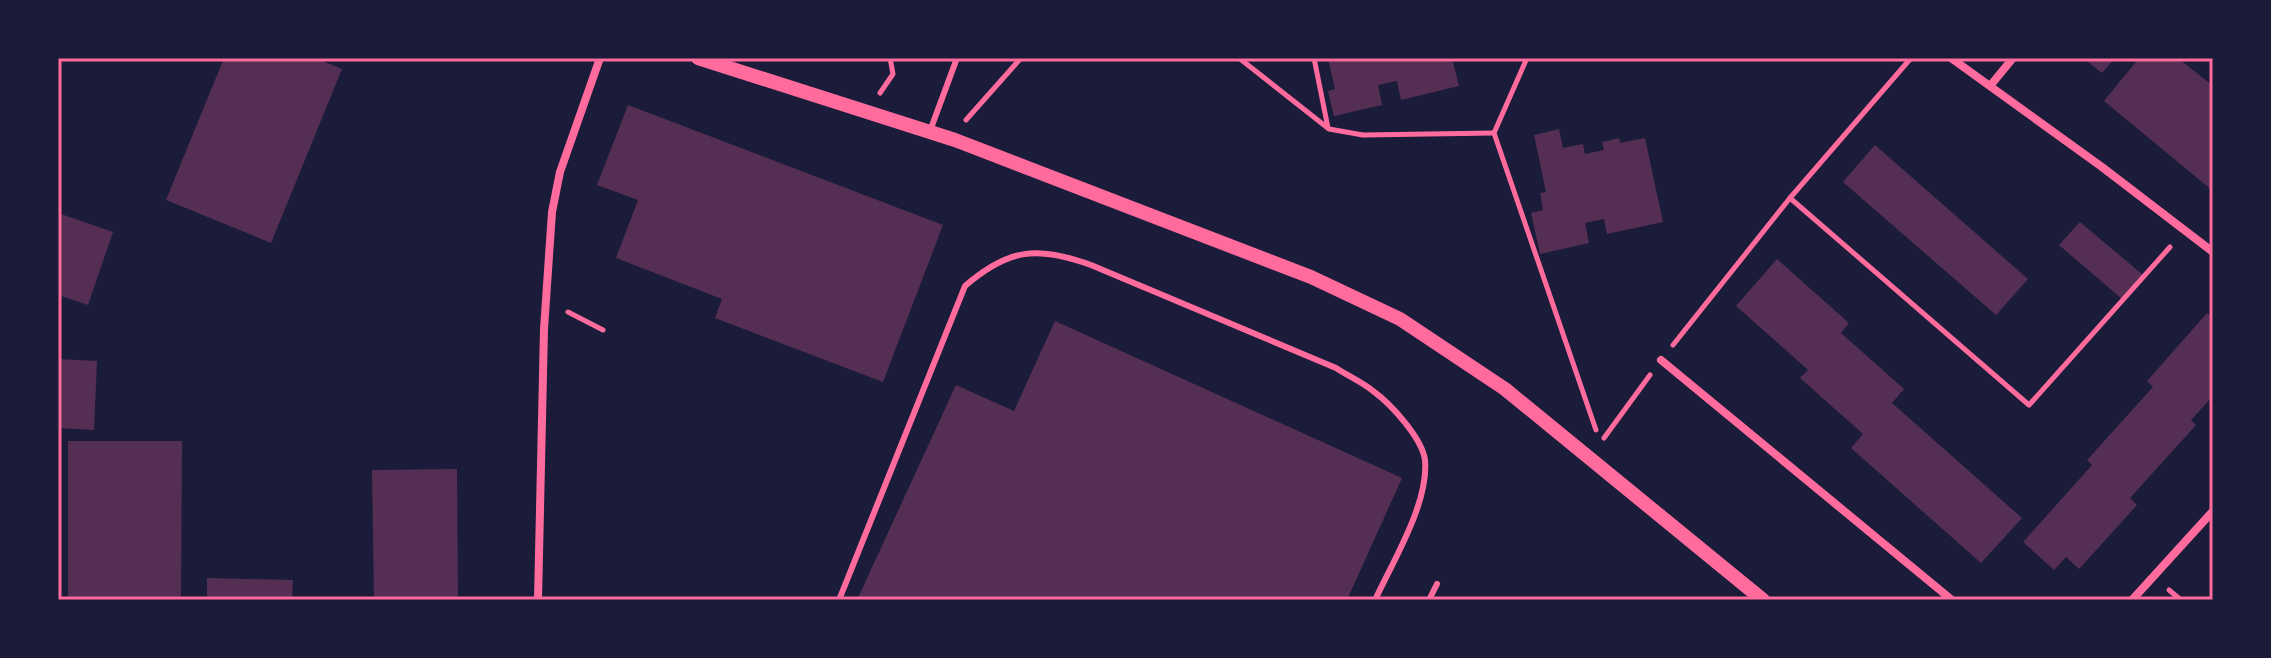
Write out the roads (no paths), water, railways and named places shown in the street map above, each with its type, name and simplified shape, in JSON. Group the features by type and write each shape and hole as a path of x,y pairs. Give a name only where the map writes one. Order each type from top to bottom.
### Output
{"street":[{"path":"538,600 545,301 552,212 560,172 600,58"},
{"path":"698,58 955,140 1311,277 1400,319 1505,389 1763,600"},
{"path":"1951,58 2213,252"},
{"path":"1990,86 2013,58"},
{"path":"1661,360 1952,600"},
{"path":"2132,600 2213,511"}],"lane":[{"path":"930,131 957,58"},
{"path":"839,600 965,286 985,269 1010,257 1033,253 1063,255 1091,265 1336,368 1373,391 1396,413 1413,434 1425,457 1425,482 1416,512 1375,600"},
{"path":"1429,600 1437,584"}]}
